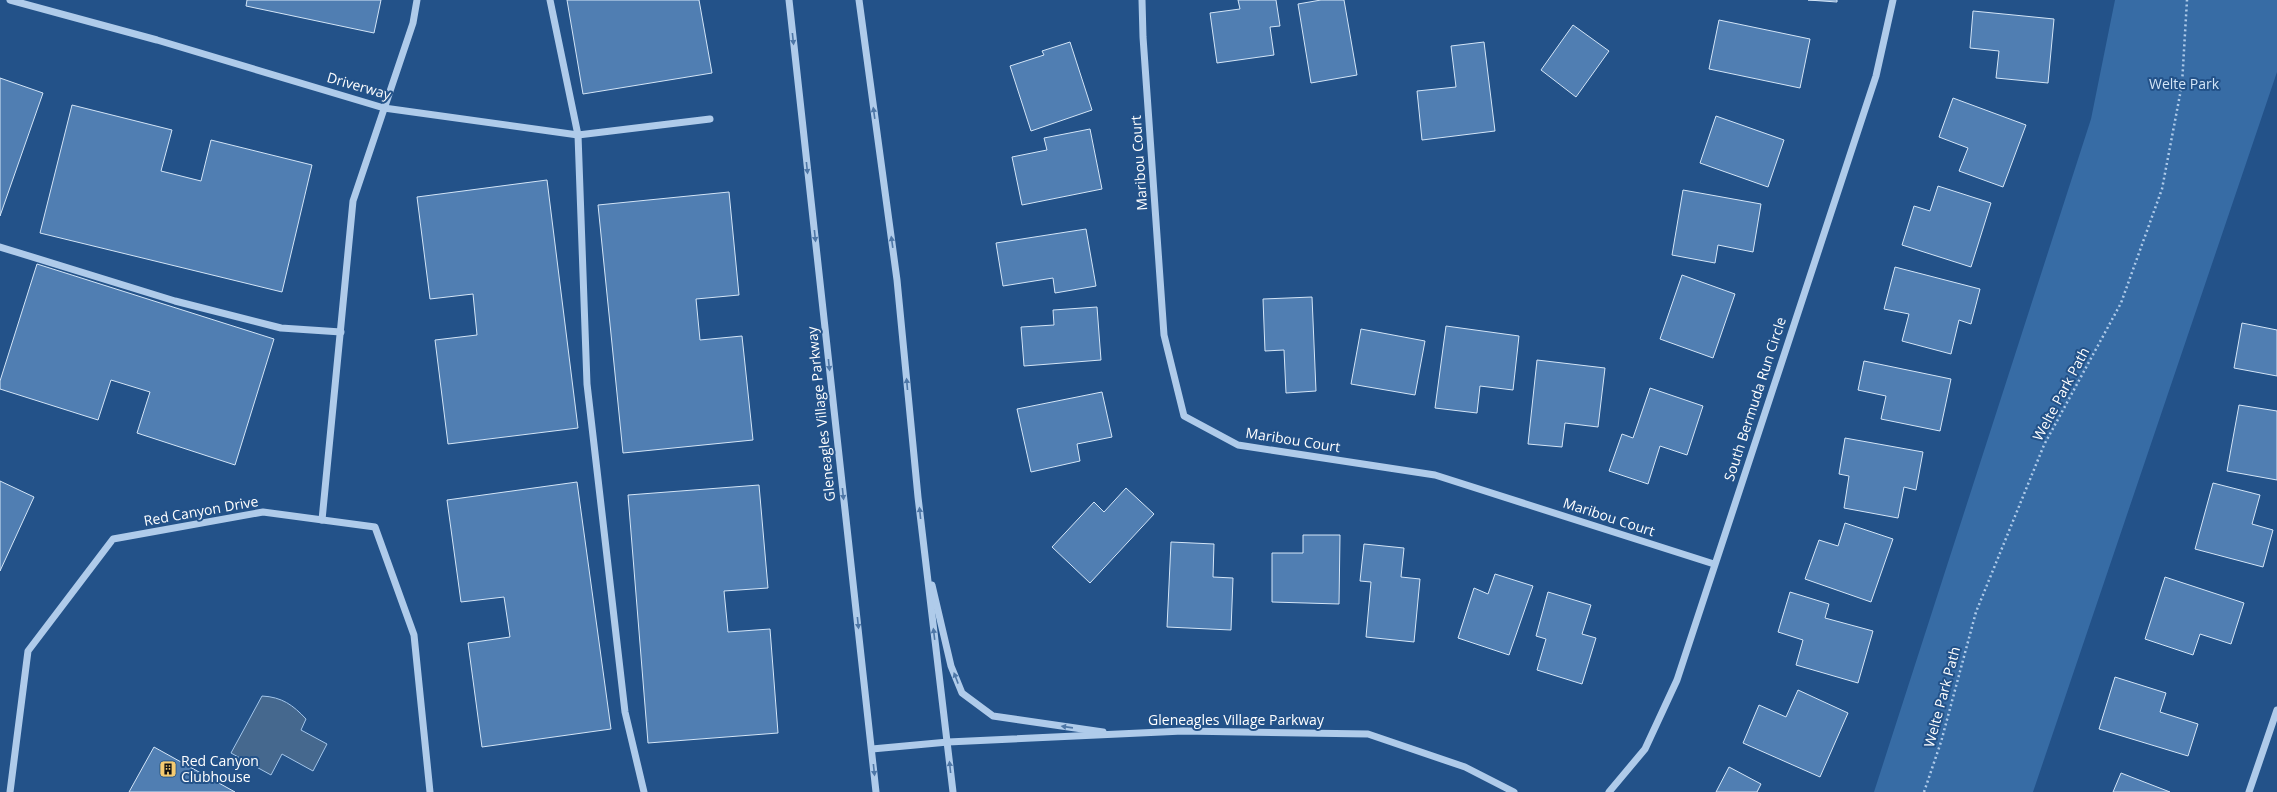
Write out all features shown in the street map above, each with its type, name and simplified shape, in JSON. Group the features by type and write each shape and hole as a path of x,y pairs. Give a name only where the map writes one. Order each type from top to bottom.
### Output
{"street":[{"name":"Driverway","path":"10,0 157,40 384,108 578,135 710,119"},
{"path":"322,520 353,201 413,23 417,0"},
{"path":"550,0 578,135 587,384 625,712 644,792"},
{"name":"Gleneagles Village Parkway","path":"789,0 872,749 948,742 1183,731 1368,734 1465,767 1514,792"},
{"path":"859,0 897,280 924,552 953,792"},
{"name":"Maribou Court","path":"1142,0 1143,37 1164,335 1184,416 1238,445 1435,475 1714,564"},
{"name":"South Bermuda Run Circle","path":"1610,792 1645,749 1677,680 1876,76 1892,0"},
{"path":"0,247 175,301 281,328 341,332"},
{"name":"Red Canyon Drive","path":"10,792 28,651 113,539 263,512 375,527 414,635 430,792"},
{"path":"924,552 951,666 962,693 993,716 1120,734"},
{"path":"2249,792 2277,710"},
{"path":"872,749 876,792"}],"path":[{"name":"Welte Park Path","path":"1924,792 1941,742 1976,612 2044,445 2120,303 2162,189 2182,84 2187,0"}],"green space":[{"name":"Welte Park","path":"2115,0 2277,0 2277,72 2033,792 1874,792 2091,119"}],"shaded area":[{"path":"262,696 281,700 292,706 306,719 301,730 327,744 313,771 282,754 271,775 231,753"}],"building":[{"path":"247,0 381,0 374,33 246,6"},
{"path":"567,0 699,0 712,73 583,94"},
{"path":"1238,0 1276,0 1280,26 1270,27 1274,55 1217,63 1210,13 1240,9"},
{"path":"1321,0 1344,0 1357,75 1311,83 1298,4"},
{"path":"1808,0 1837,0 1837,2"},
{"path":"1973,11 2054,19 2048,83 1996,78 1999,51 1970,48"},
{"path":"1719,20 1810,39 1800,88 1709,69"},
{"path":"1573,25 1609,51 1576,97 1541,70"},
{"path":"1070,42 1092,110 1031,131 1010,66 1044,55 1042,51"},
{"path":"1484,42 1495,131 1422,140 1417,91 1456,87 1451,46"},
{"path":"0,78 43,93 0,216"},
{"path":"1953,98 2026,125 2003,187 1959,171 1968,148 1939,137"},
{"path":"72,105 172,130 161,171 201,181 211,140 312,165 282,292 40,233"},
{"path":"1716,116 1784,140 1768,187 1700,163"},
{"path":"1090,129 1102,189 1022,205 1012,157 1047,150 1044,138"},
{"path":"547,180 578,428 448,444 435,340 477,335 473,294 430,299 417,197"},
{"path":"1938,186 1991,203 1971,267 1902,245 1914,206 1930,211"},
{"path":"1683,190 1761,204 1753,252 1718,245 1715,263 1672,255"},
{"path":"729,192 739,295 696,299 700,340 742,336 753,440 623,453 598,205"},
{"path":"1086,229 1096,286 1055,293 1053,278 1003,286 996,243"},
{"path":"37,264 274,339 235,465 137,433 150,392 111,380 98,420 0,389 0,381"},
{"path":"1895,267 1980,289 1971,324 1959,320 1951,354 1902,341 1909,314 1884,309"},
{"path":"1682,275 1735,294 1713,358 1660,339"},
{"path":"1312,297 1316,391 1286,393 1284,350 1265,351 1263,299"},
{"path":"1097,307 1101,360 1024,366 1021,327 1054,325 1053,310"},
{"path":"2242,323 2277,330 2277,376 2234,368"},
{"path":"1446,326 1519,336 1513,390 1480,386 1477,413 1435,408"},
{"path":"1361,329 1425,341 1415,395 1351,384"},
{"path":"1537,360 1605,368 1598,427 1565,423 1562,447 1528,444"},
{"path":"1864,361 1951,379 1940,431 1881,419 1886,396 1858,390"},
{"path":"1650,388 1703,406 1687,455 1660,446 1648,484 1609,471 1622,434 1633,438"},
{"path":"1102,392 1112,437 1077,444 1080,461 1031,472 1017,409"},
{"path":"2239,405 2277,411 2277,480 2227,471"},
{"path":"1845,438 1923,452 1916,490 1904,487 1898,518 1844,508 1849,476 1839,474"},
{"path":"0,481 34,497 0,571"},
{"path":"577,482 611,729 482,747 468,643 510,637 504,597 461,602 447,500"},
{"path":"2213,483 2260,495 2252,524 2273,530 2263,567 2195,549"},
{"path":"759,485 768,588 724,591 728,632 770,629 778,733 648,743 628,495"},
{"path":"1126,488 1154,514 1090,583 1052,547 1094,502 1104,512"},
{"path":"1845,523 1893,539 1871,602 1805,579 1819,540 1838,546"},
{"path":"1303,535 1340,535 1339,604 1272,602 1272,553 1303,553"},
{"path":"1171,542 1214,544 1213,577 1233,578 1231,630 1167,627"},
{"path":"1364,544 1404,548 1401,577 1420,579 1414,642 1366,637 1371,582 1360,581"},
{"path":"1495,574 1533,586 1509,655 1458,638 1474,588 1488,594"},
{"path":"2165,577 2244,603 2231,644 2200,634 2193,655 2145,639"},
{"path":"1548,592 1591,605 1582,634 1596,638 1582,684 1537,670 1546,639 1536,636"},
{"path":"1790,592 1829,604 1825,618 1873,631 1858,683 1796,665 1803,640 1778,632"},
{"path":"2115,677 2166,693 2160,712 2198,724 2188,756 2099,729"},
{"path":"1798,690 1848,713 1820,777 1743,743 1759,705 1786,717"},
{"name":"Red Canyon Clubhouse","path":"154,747 235,792 129,792"},
{"path":"1729,767 1761,784 1757,792 1716,792"},
{"path":"2121,773 2170,792 2113,792"}],"place":[{"name":"Red Canyon Clubhouse","path":"168,769"}]}
